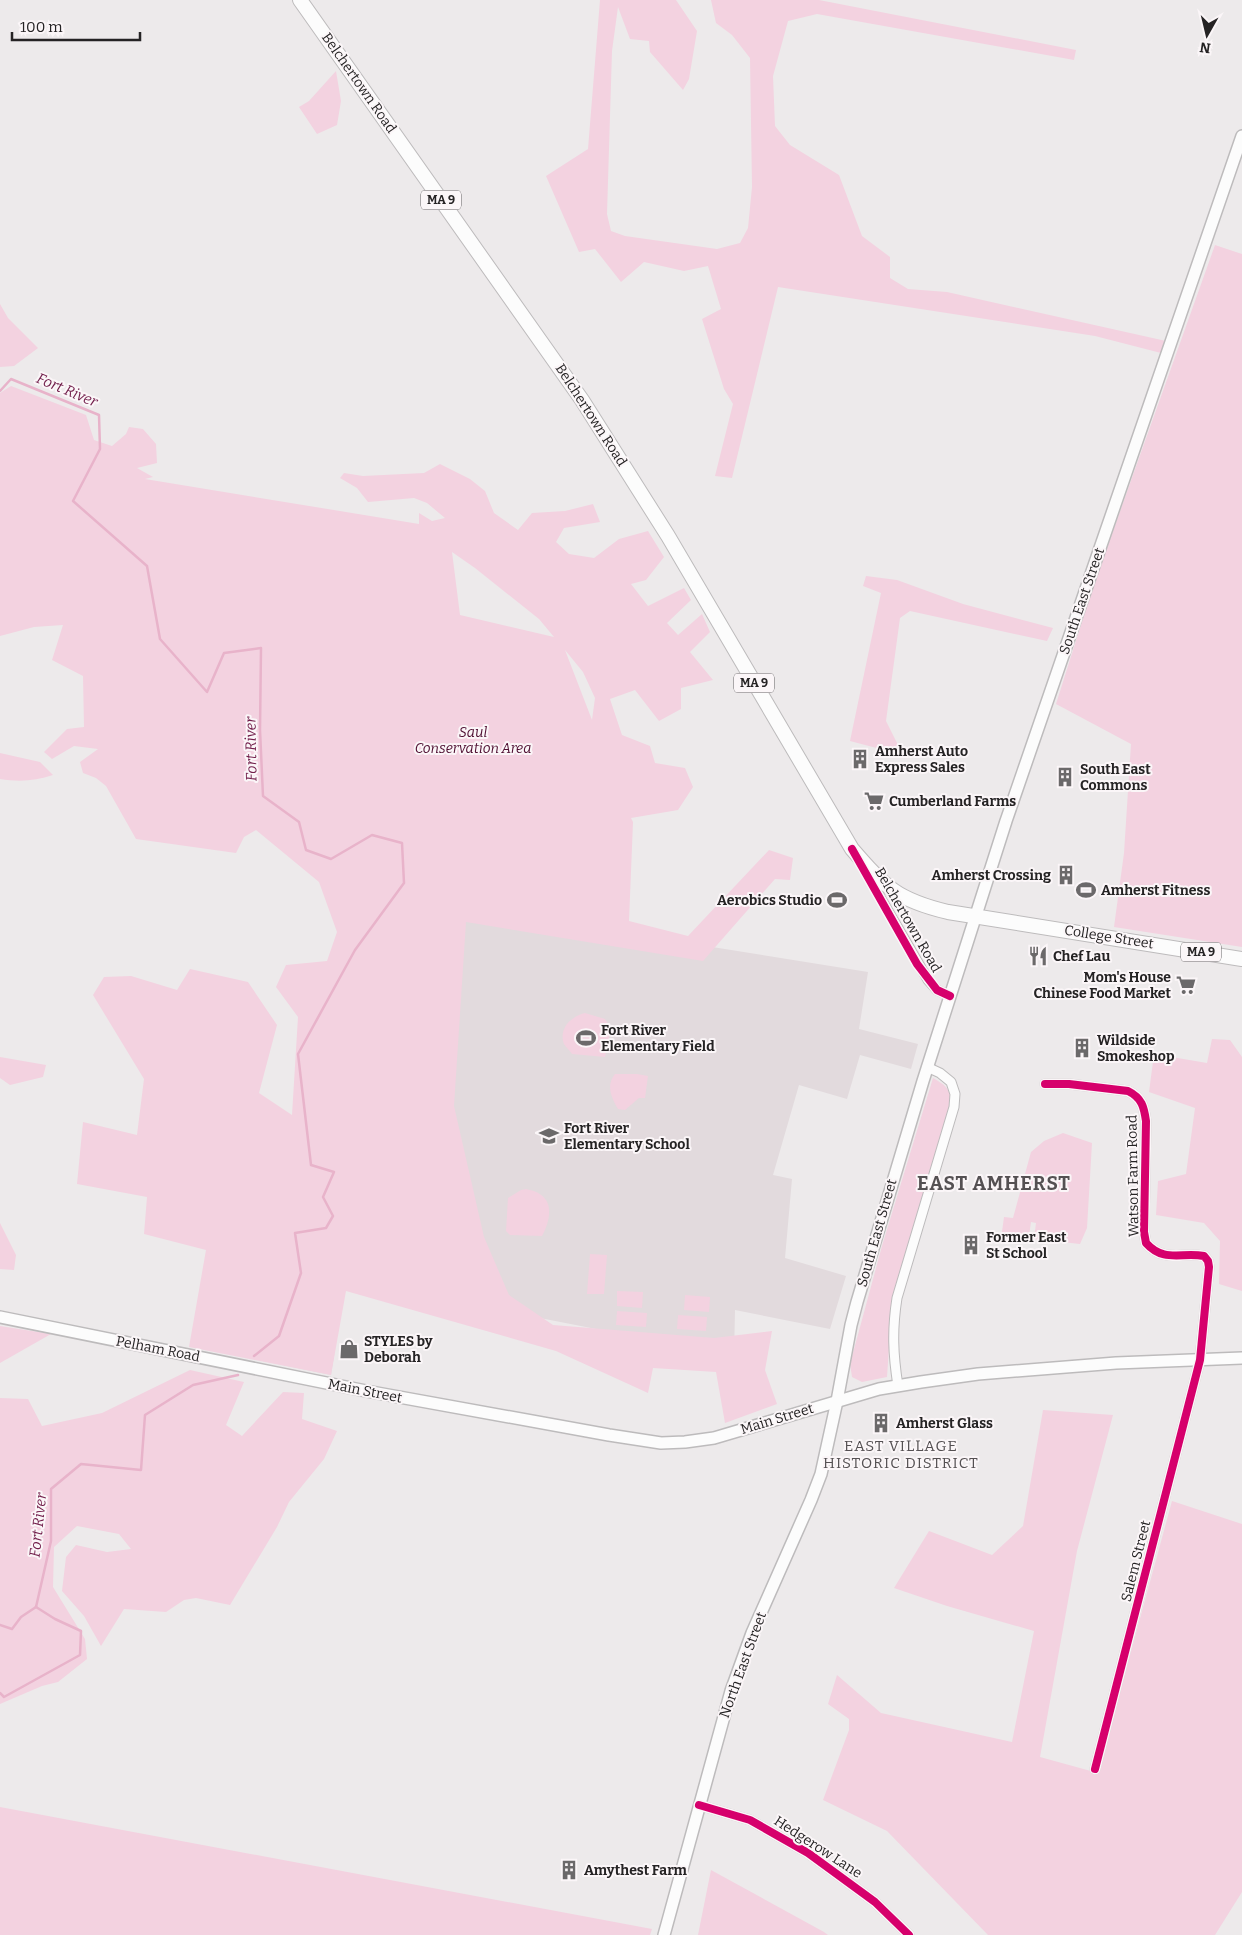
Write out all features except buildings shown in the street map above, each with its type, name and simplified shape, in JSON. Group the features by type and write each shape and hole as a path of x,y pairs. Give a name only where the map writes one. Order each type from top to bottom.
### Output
{"highway":[{"name":"Belchertown Road","path":"300,0 587,408 664,528 852,848 879,881 902,897 922,906 976,916"},
{"name":"College Street","path":"976,916 1242,959"}],"main road":[{"name":"South East Street","path":"837,1401 853,1318 950,996 1065,649 1242,136"},
{"name":"Pelham Road","path":"0,1317 315,1381"},
{"name":"Main Street","path":"315,1381 534,1422 661,1442 686,1442 714,1438 879,1389 898,1386 992,1372 1116,1363 1242,1358"},
{"name":"North East Street","path":"664,1935 731,1692 749,1641 821,1474 837,1401"}],"street":[{"name":"Belchertown Road","path":"852,848 922,972 936,990 950,996"},
{"path":"898,1386 893,1346 893,1324 897,1298 947,1132 955,1094 952,1082 928,1067"},
{"name":"Watson Farm Road","path":"1045,1084 1069,1084 1128,1091 1135,1094 1140,1100 1144,1108 1146,1121 1144,1232 1146,1243 1159,1254 1172,1256 1198,1255 1204,1256 1208,1261 1200,1360"},
{"name":"Salem Street","path":"1095,1769 1200,1360"},
{"name":"Hedgerow Lane","path":"699,1805 750,1820 808,1853 875,1902 909,1935"}],"shaded area":[{"name":"Fort River Elementary School","path":"385,907 706,946 868,972 859,1029 918,1044 911,1069 860,1055 847,1099 799,1085 773,1175 792,1179 785,1258 846,1276 830,1329 735,1310 734,1356 346,1280 331,1375 258,1360 274,1339"}],"green space":[{"path":"600,0 676,0 697,31 689,79 683,90 650,52 649,41 630,39 618,7 612,51 607,214 611,231 625,236 717,249 740,243 748,228 752,187 750,58 732,35 716,23 711,0 819,0 1076,50 1074,60 817,14 788,21 773,76 775,126 790,145 839,175 862,236 890,257 890,278 908,289 947,292 1166,341 1161,353 1095,336 778,287 732,478 715,476 733,404 724,389 702,319 721,309 708,266 684,271 644,262 621,282 595,249 579,252 546,176 588,149"},
{"path":"336,71 341,101 337,125 317,134 299,107 309,101"},
{"path":"1215,245 1242,254 1242,947 1114,927 1124,853 1131,744 1056,704 1092,590"},
{"path":"0,304 8,318 38,348 14,366 0,367"},
{"name":"Saul Conservation Area","path":"11,386 86,415 94,440 112,446 126,434 129,427 143,429 156,444 157,463 137,468 153,477 145,479 419,524 419,513 432,521 445,518 427,503 414,498 368,502 357,488 340,478 344,473 363,476 424,473 440,464 470,479 485,491 494,513 518,530 532,513 565,511 593,504 600,522 564,528 556,542 569,554 594,558 619,539 648,531 664,557 646,580 631,584 648,606 684,588 691,600 667,623 678,635 702,614 710,632 690,652 713,680 681,688 681,709 659,721 635,690 610,699 622,735 650,746 655,763 685,768 693,787 678,810 631,818 633,822 629,921 688,936 769,850 793,858 790,880 775,879 703,961 466,922 454,1106 484,1237 509,1295 553,1325 714,1338 772,1331 765,1370 777,1404 725,1423 716,1372 653,1368 648,1393 556,1351 346,1291 331,1375 189,1347 206,1250 144,1234 147,1197 77,1184 83,1122 137,1135 144,1079 93,995 104,977 131,976 177,990 190,969 248,982 277,1025 259,1093 292,1115 298,1017 276,987 286,965 327,961 337,932 319,882 256,830 244,837 236,853 136,839 106,786 96,778 83,773 80,762 98,749 74,746 52,759 44,752 67,729 84,727 83,676 52,660 63,625 34,627 0,636 0,393","holes":["452,552 539,619 554,637 460,615","565,650 583,672 595,698 592,720"]},
{"path":"866,576 897,580 963,604 1053,628 1047,641 910,611 900,618 886,721 903,755 850,741 881,593 863,586"},
{"path":"0,753 40,762 53,775 27,780 0,779"},
{"name":"Fort River Elementary Field","path":"585,1013 605,1019 611,1028 605,1057 572,1054 564,1044 563,1033 567,1024 575,1017"},
{"path":"1212,1039 1230,1040 1242,1057 1242,1291 1219,1284 1220,1241 1204,1223 1156,1215 1158,1181 1186,1174 1195,1108 1149,1092 1154,1054 1207,1063"},
{"path":"0,1057 46,1065 43,1077 10,1085 0,1078"},
{"path":"615,1074 648,1076 645,1098 639,1098 625,1110 618,1109 610,1091 612,1078"},
{"path":"933,1078 948,1089 951,1107 890,1333 887,1377 862,1382 852,1377 850,1364 882,1246"},
{"path":"1063,1133 1092,1143 1087,1228 1080,1244 1034,1239 1036,1223 1031,1222 1028,1243 1001,1239 1004,1217 1013,1218 1031,1152 1044,1141"},
{"path":"526,1189 542,1196 549,1206 548,1220 542,1236 510,1235 506,1231 508,1198"},
{"path":"0,1223 16,1255 14,1270 0,1269"},
{"path":"590,1254 607,1255 604,1294 587,1294"},
{"path":"617,1291 643,1292 642,1308 617,1306"},
{"path":"685,1295 710,1297 709,1312 684,1310"},
{"path":"617,1311 647,1313 646,1327 616,1325"},
{"path":"678,1315 707,1317 706,1331 677,1329"},
{"path":"0,1326 51,1334 0,1363"},
{"path":"190,1370 244,1382 226,1425 242,1436 283,1392 304,1393 302,1419 337,1431 324,1459 289,1502 277,1527 230,1605 196,1598 184,1600 166,1612 124,1609 101,1646 84,1616 62,1591 66,1557 76,1545 107,1552 131,1549 119,1534 77,1526 54,1547 53,1587 85,1639 87,1659 58,1682 42,1686 0,1704 0,1398 28,1399 42,1426 102,1413"},
{"path":"1043,1410 1113,1415 1077,1551 1040,1757 1098,1773 1172,1501 1242,1524 1242,1892 1215,1935 988,1935 887,1831 823,1800 849,1730 849,1719 828,1704 837,1675 881,1713 1012,1742 1034,1631 947,1606 894,1588 929,1531 992,1555 1023,1526"},
{"path":"0,1807 652,1929 650,1935 0,1935"},
{"path":"711,1870 824,1932 828,1935 698,1935"}],"waterway":[{"name":"Fort River","path":"0,391 11,379 99,415 100,449 73,501 147,566 160,639 207,692 224,653 261,648 260,730 263,796 299,822 306,850 331,859 372,835 402,843 404,883 355,950 298,1054 311,1165 334,1172 323,1197 333,1216 326,1228 295,1233 301,1273 279,1336 254,1356"},
{"name":"Fort River","path":"36,1607 51,1541 51,1489 81,1464 141,1470 145,1415 193,1385 238,1375"},
{"path":"0,1625 12,1629 21,1617 36,1607"},
{"path":"0,1693 4,1697 80,1655 81,1631 55,1619 36,1607"}],"cycle path":[{"path":"852,849 917,964 937,990 950,996"},
{"path":"1045,1084 1069,1084 1128,1091 1139,1100 1143,1107 1146,1121 1144,1232 1146,1243 1159,1253 1166,1255 1204,1256 1208,1261 1209,1267 1200,1360 1095,1769"},
{"path":"699,1805 750,1820 808,1853 875,1902 909,1935"}],"place":[{"name":"Amherst Auto Express Sales","path":"860,759"},
{"name":"South East Commons","path":"1065,777"},
{"name":"Cumberland Farms","path":"874,801"},
{"name":"Amherst Crossing","path":"1066,875"},
{"name":"Amherst Fitness","path":"1086,890"},
{"name":"Aerobics Studio","path":"837,900"},
{"name":"Chef Lau","path":"1038,956"},
{"name":"Mom's House Chinese Food Market","path":"1186,985"},
{"name":"Fort River Elementary Field","path":"586,1038"},
{"name":"Wildside Smokeshop","path":"1082,1048"},
{"name":"Fort River Elementary School","path":"549,1136"},
{"name":"Former East St School","path":"971,1245"},
{"name":"STYLES by Deborah","path":"349,1349"},
{"name":"Amherst Glass","path":"881,1423"},
{"name":"Amythest Farm","path":"569,1870"}],"district":[{"name":"EAST AMHERST","path":"994,1183"},
{"name":"EAST VILLAGE HISTORIC DISTRICT","path":"901,1454"}]}
